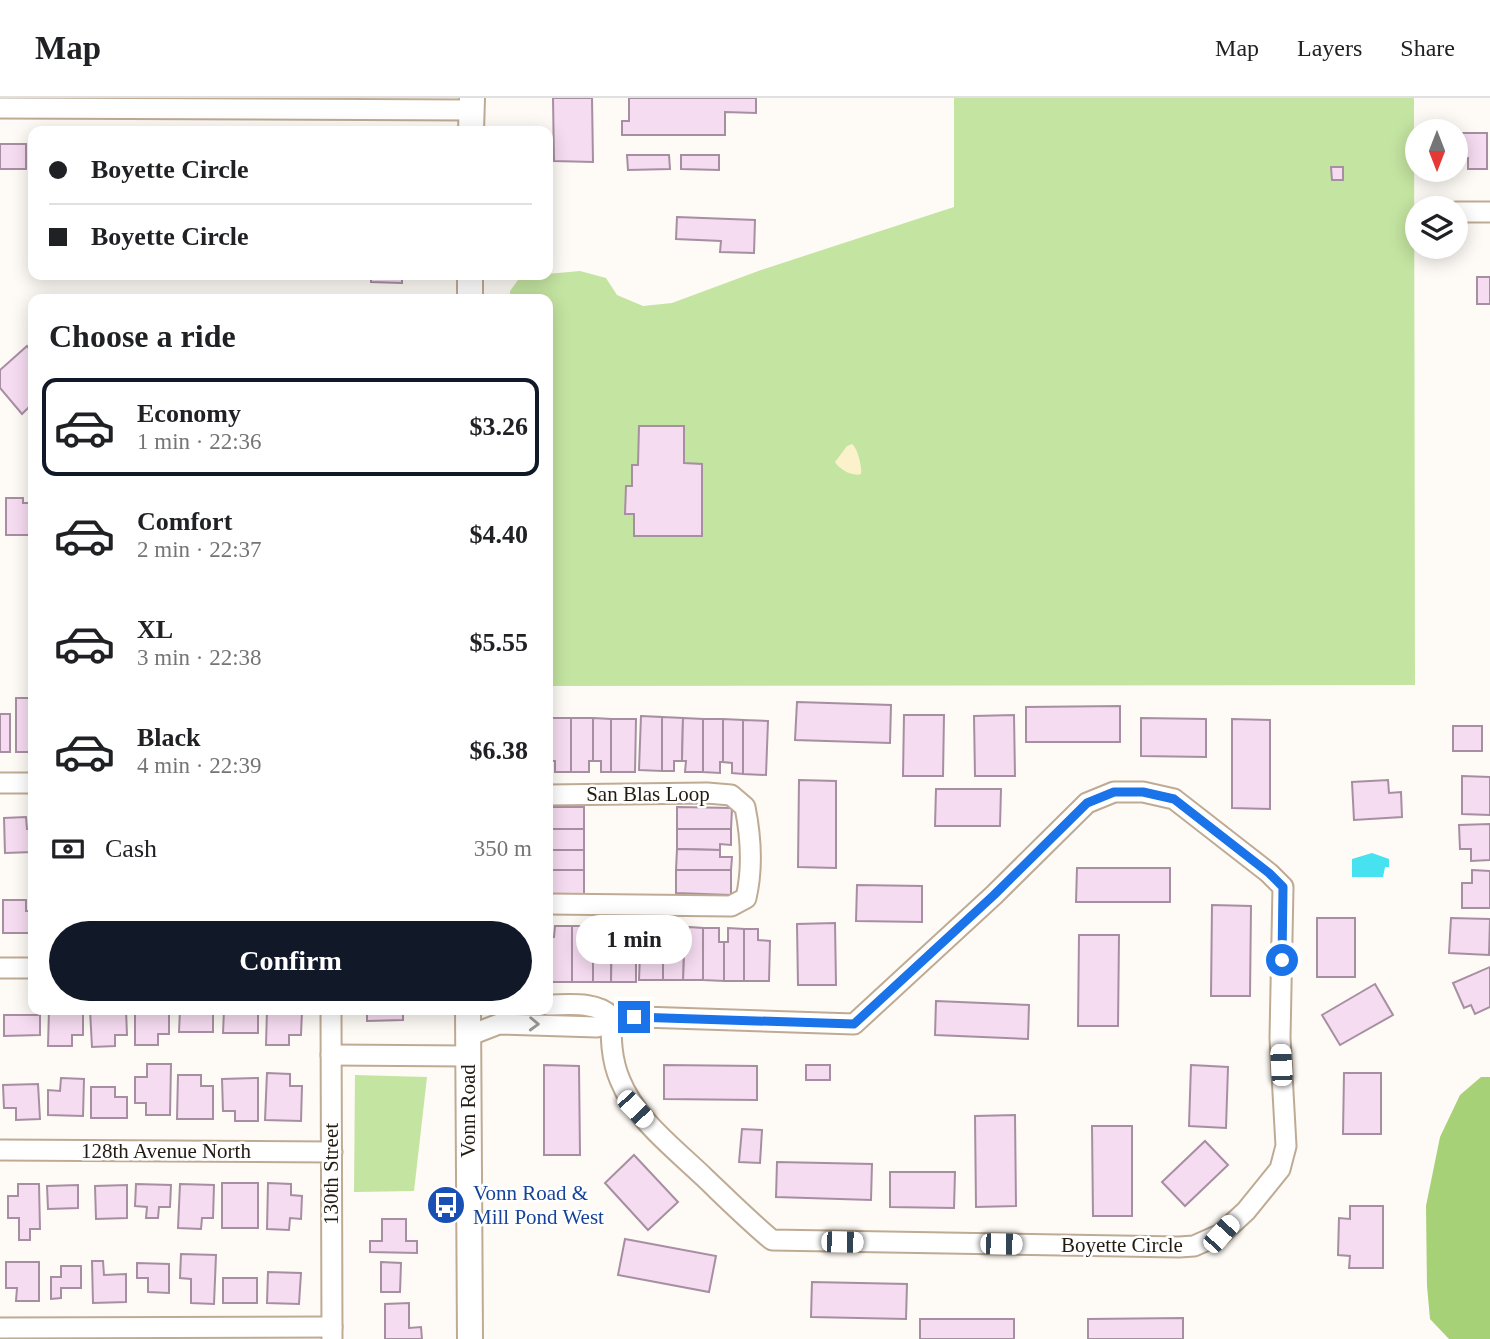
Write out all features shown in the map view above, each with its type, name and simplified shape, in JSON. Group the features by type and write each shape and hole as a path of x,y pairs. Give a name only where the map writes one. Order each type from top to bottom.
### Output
{"street":[{"path":"0,108 471,113"},
{"path":"1468,212 1490,212"},
{"path":"0,783 28,783"},
{"name":"Boyette Circle","path":"553,1005 593,1006 603,1009 611,1016 854,1024 994,895 1087,803 1114,792 1143,792 1174,799 1283,887 1280,1038 1286,1146 1280,1169 1246,1211 1221,1234 1194,1246 772,1240 675,1151 635,1109 620,1080 611,1047 611,1016"},
{"name":"San Blas Loop","path":"553,795 730,795 745,807 750,833 750,882 746,898 730,906 553,904"},
{"path":"0,968 28,968"},
{"name":"130th Street","path":"331,1015 332,1333"},
{"name":"Vonn Road","path":"468,1015 470,1339"},
{"name":"Boyette Circle","path":"468,1046 499,1024 597,1027 611,1016"},
{"path":"331,1055 468,1046"},
{"name":"128th Avenue North","path":"0,1150 331,1152"},
{"path":"0,1328 332,1333"}],"green space":[{"path":"954,98 1414,98 1414,119 1405,119 1405,182 1414,182 1414,196 1405,196 1405,259 1414,259 1415,685 553,686 553,294 510,294 510,291 518,280 553,280 553,273 580,271 606,278 617,295 643,306 672,303 761,270 954,207"},
{"path":"355,1075 427,1077 414,1191 354,1192"},
{"path":"1481,1077 1490,1077 1490,1339 1449,1339 1430,1319 1426,1206 1440,1137 1460,1095"}],"sand":[{"path":"852,444 859,458 861,474 846,472 835,462 847,446"}],"water":[{"path":"1372,853 1389,859 1389,867 1385,867 1383,877 1352,877 1352,859"}],"building":[{"path":"553,98 592,98 593,162 554,161"},
{"path":"629,98 756,98 756,113 725,112 725,135 622,135 622,121 629,121"},
{"path":"1468,133 1487,133 1487,169 1468,169"},
{"path":"0,144 26,144 26,169 0,169"},
{"path":"627,155 669,155 670,169 628,170"},
{"path":"681,155 719,155 719,170 681,169"},
{"path":"1331,167 1343,167 1343,180 1332,180"},
{"path":"677,217 755,220 754,253 720,252 721,241 676,239"},
{"path":"1477,277 1490,277 1490,304 1477,304"},
{"path":"371,280 402,280 402,283"},
{"path":"27,346 28,408 22,414 0,388 0,370"},
{"path":"639,426 684,426 684,463 702,464 702,536 634,536 634,514 625,514 626,486 632,486 632,465 638,465"},
{"path":"6,498 23,498 23,503 28,503 28,535 6,535"},
{"path":"16,698 28,698 28,752 16,752"},
{"path":"797,702 891,705 890,743 795,740"},
{"path":"1120,706 1120,742 1026,742 1026,707"},
{"path":"0,714 10,714 10,752 0,752"},
{"path":"904,715 944,715 943,776 903,776"},
{"path":"1014,715 1015,776 975,776 974,716"},
{"path":"641,716 662,717 662,771 639,770"},
{"path":"662,717 683,718 682,761 674,761 674,771 662,771"},
{"path":"553,718 571,718 571,772 555,772"},
{"path":"571,718 593,718 593,761 589,761 589,772 571,772"},
{"path":"593,718 611,719 611,772 601,772 601,761 593,761"},
{"path":"683,718 703,719 703,772 685,772 686,761 682,761"},
{"path":"1141,718 1206,719 1206,757 1141,756"},
{"path":"611,719 636,719 635,772 611,772"},
{"path":"703,719 723,719 723,762 720,762 720,773 703,772"},
{"path":"723,719 743,720 743,774 732,773 732,763 723,762"},
{"path":"1232,719 1270,720 1270,809 1232,808"},
{"path":"743,720 768,721 766,775 743,774"},
{"path":"1453,726 1482,726 1482,751 1453,751"},
{"path":"1462,776 1490,777 1490,815 1462,814"},
{"path":"799,780 836,781 836,868 798,867"},
{"path":"1388,780 1389,793 1401,792 1402,817 1354,820 1352,782"},
{"path":"936,789 1001,789 1000,826 935,826"},
{"path":"553,807 584,807 584,829 553,829"},
{"path":"677,807 732,808 731,829 677,829"},
{"path":"26,817 28,852 5,853 4,818"},
{"path":"1490,824 1490,860 1471,861 1471,849 1460,849 1459,825"},
{"path":"553,829 584,829 584,850 553,850"},
{"path":"677,829 731,829 731,845 720,844 720,850 677,849"},
{"path":"677,849 720,850 720,857 732,857 731,870 676,870"},
{"path":"553,850 584,850 584,870 553,870"},
{"path":"1077,868 1170,868 1170,902 1076,902"},
{"path":"553,870 584,870 584,894 553,894"},
{"path":"676,870 731,870 731,895 676,893"},
{"path":"1472,870 1490,871 1490,908 1462,908 1462,883 1472,883"},
{"path":"857,885 922,886 922,922 856,921"},
{"path":"3,900 26,900 28,933 3,933"},
{"path":"1212,905 1251,906 1250,996 1211,996"},
{"path":"1317,918 1355,918 1355,977 1317,977"},
{"path":"1451,918 1490,919 1489,955 1449,953"},
{"path":"835,923 836,985 798,985 797,924"},
{"path":"555,926 572,926 572,982 553,982"},
{"path":"572,926 589,926 589,937 593,937 593,982 572,982"},
{"path":"601,926 612,926 611,982 593,982 593,937 601,937"},
{"path":"612,926 636,927 636,982 611,982"},
{"path":"689,927 703,928 703,980 683,980 684,943 689,943"},
{"path":"641,928 663,929 663,980 639,980"},
{"path":"703,928 719,928 719,942 724,942 724,981 703,980"},
{"path":"728,928 744,929 744,981 724,981 724,942 728,942"},
{"path":"663,929 679,929 679,942 684,943 683,980 663,980"},
{"path":"744,929 758,929 758,940 770,941 769,981 744,981"},
{"path":"1079,935 1119,935 1118,1026 1078,1026"},
{"path":"1490,967 1490,1007 1475,1014 1471,1005 1464,1008 1453,983"},
{"path":"1375,984 1393,1015 1340,1045 1322,1015"},
{"path":"936,1001 1029,1005 1028,1039 935,1035"},
{"path":"4,1015 40,1015 40,1035 4,1036"},
{"path":"49,1015 83,1015 83,1035 72,1035 72,1046 48,1046"},
{"path":"90,1015 126,1015 127,1035 115,1035 115,1046 92,1047"},
{"path":"135,1015 169,1015 169,1034 158,1034 158,1045 135,1045"},
{"path":"180,1015 213,1015 213,1032 179,1032"},
{"path":"224,1015 258,1015 258,1033 223,1033"},
{"path":"267,1015 302,1015 301,1035 289,1035 289,1045 266,1045"},
{"path":"367,1015 403,1015 403,1020 367,1021"},
{"path":"147,1064 171,1064 170,1115 146,1115 146,1103 135,1103 135,1077 147,1077"},
{"path":"544,1065 579,1066 580,1155 544,1155"},
{"path":"664,1065 757,1066 757,1100 664,1099"},
{"path":"806,1065 830,1065 830,1080 806,1080"},
{"path":"1191,1065 1228,1067 1226,1128 1189,1126"},
{"path":"267,1073 290,1074 290,1086 302,1086 301,1121 265,1120"},
{"path":"1344,1073 1381,1073 1381,1134 1343,1134"},
{"path":"178,1075 201,1075 201,1086 213,1086 213,1119 177,1119"},
{"path":"61,1078 84,1079 83,1116 48,1115 48,1090 60,1091"},
{"path":"258,1078 258,1121 235,1121 235,1111 223,1111 222,1079"},
{"path":"38,1084 40,1119 16,1120 16,1108 4,1108 3,1085"},
{"path":"91,1087 115,1087 115,1097 127,1097 127,1118 91,1118"},
{"path":"1015,1115 1016,1206 976,1207 975,1116"},
{"path":"1092,1126 1132,1126 1132,1216 1093,1216"},
{"path":"742,1129 762,1130 760,1163 739,1162"},
{"path":"1205,1141 1228,1165 1185,1206 1162,1182"},
{"path":"634,1155 678,1202 648,1230 605,1183"},
{"path":"777,1162 872,1164 871,1200 776,1197"},
{"path":"890,1172 955,1172 954,1208 890,1207"},
{"path":"222,1183 258,1183 258,1228 222,1228"},
{"path":"268,1183 291,1184 291,1195 302,1196 301,1219 290,1218 289,1230 267,1229"},
{"path":"18,1184 39,1184 40,1229 30,1229 30,1240 19,1240 19,1218 8,1218 8,1196 18,1196"},
{"path":"136,1184 171,1185 170,1207 159,1207 158,1218 146,1218 147,1207 135,1206"},
{"path":"180,1184 214,1185 213,1218 202,1218 201,1229 178,1228"},
{"path":"78,1185 78,1208 48,1209 47,1186"},
{"path":"127,1185 127,1218 96,1219 95,1186"},
{"path":"1350,1206 1383,1206 1383,1268 1349,1268 1350,1256 1338,1255 1339,1218 1350,1219"},
{"path":"382,1219 406,1219 406,1241 417,1241 417,1253 370,1252 370,1241 382,1241"},
{"path":"625,1239 716,1256 709,1292 618,1275"},
{"path":"181,1254 216,1255 214,1304 191,1303 191,1279 180,1278"},
{"path":"92,1261 103,1261 104,1275 126,1274 126,1302 93,1303"},
{"path":"6,1262 39,1262 39,1301 16,1301 17,1288 6,1288"},
{"path":"381,1262 401,1263 400,1292 381,1292"},
{"path":"137,1263 169,1264 169,1293 148,1292 148,1278 137,1278"},
{"path":"61,1266 81,1266 81,1288 61,1288 61,1298 51,1299 51,1277 61,1277"},
{"path":"268,1272 301,1273 299,1304 267,1303"},
{"path":"223,1278 257,1278 257,1303 223,1303"},
{"path":"812,1282 907,1284 906,1319 811,1317"},
{"path":"409,1303 409,1328 421,1327 422,1339 385,1339 385,1304"},
{"path":"1183,1318 1183,1339 1088,1339 1088,1319"},
{"path":"920,1319 1014,1319 1014,1339 920,1339"}],"place":[{"name":"Vonn Road & Mill Pond West","path":"446,1205"}],"route":[{"path":"634,1017 854,1024 994,895 1087,803 1114,792 1143,792 1174,799 1283,887 1282,960"}]}
